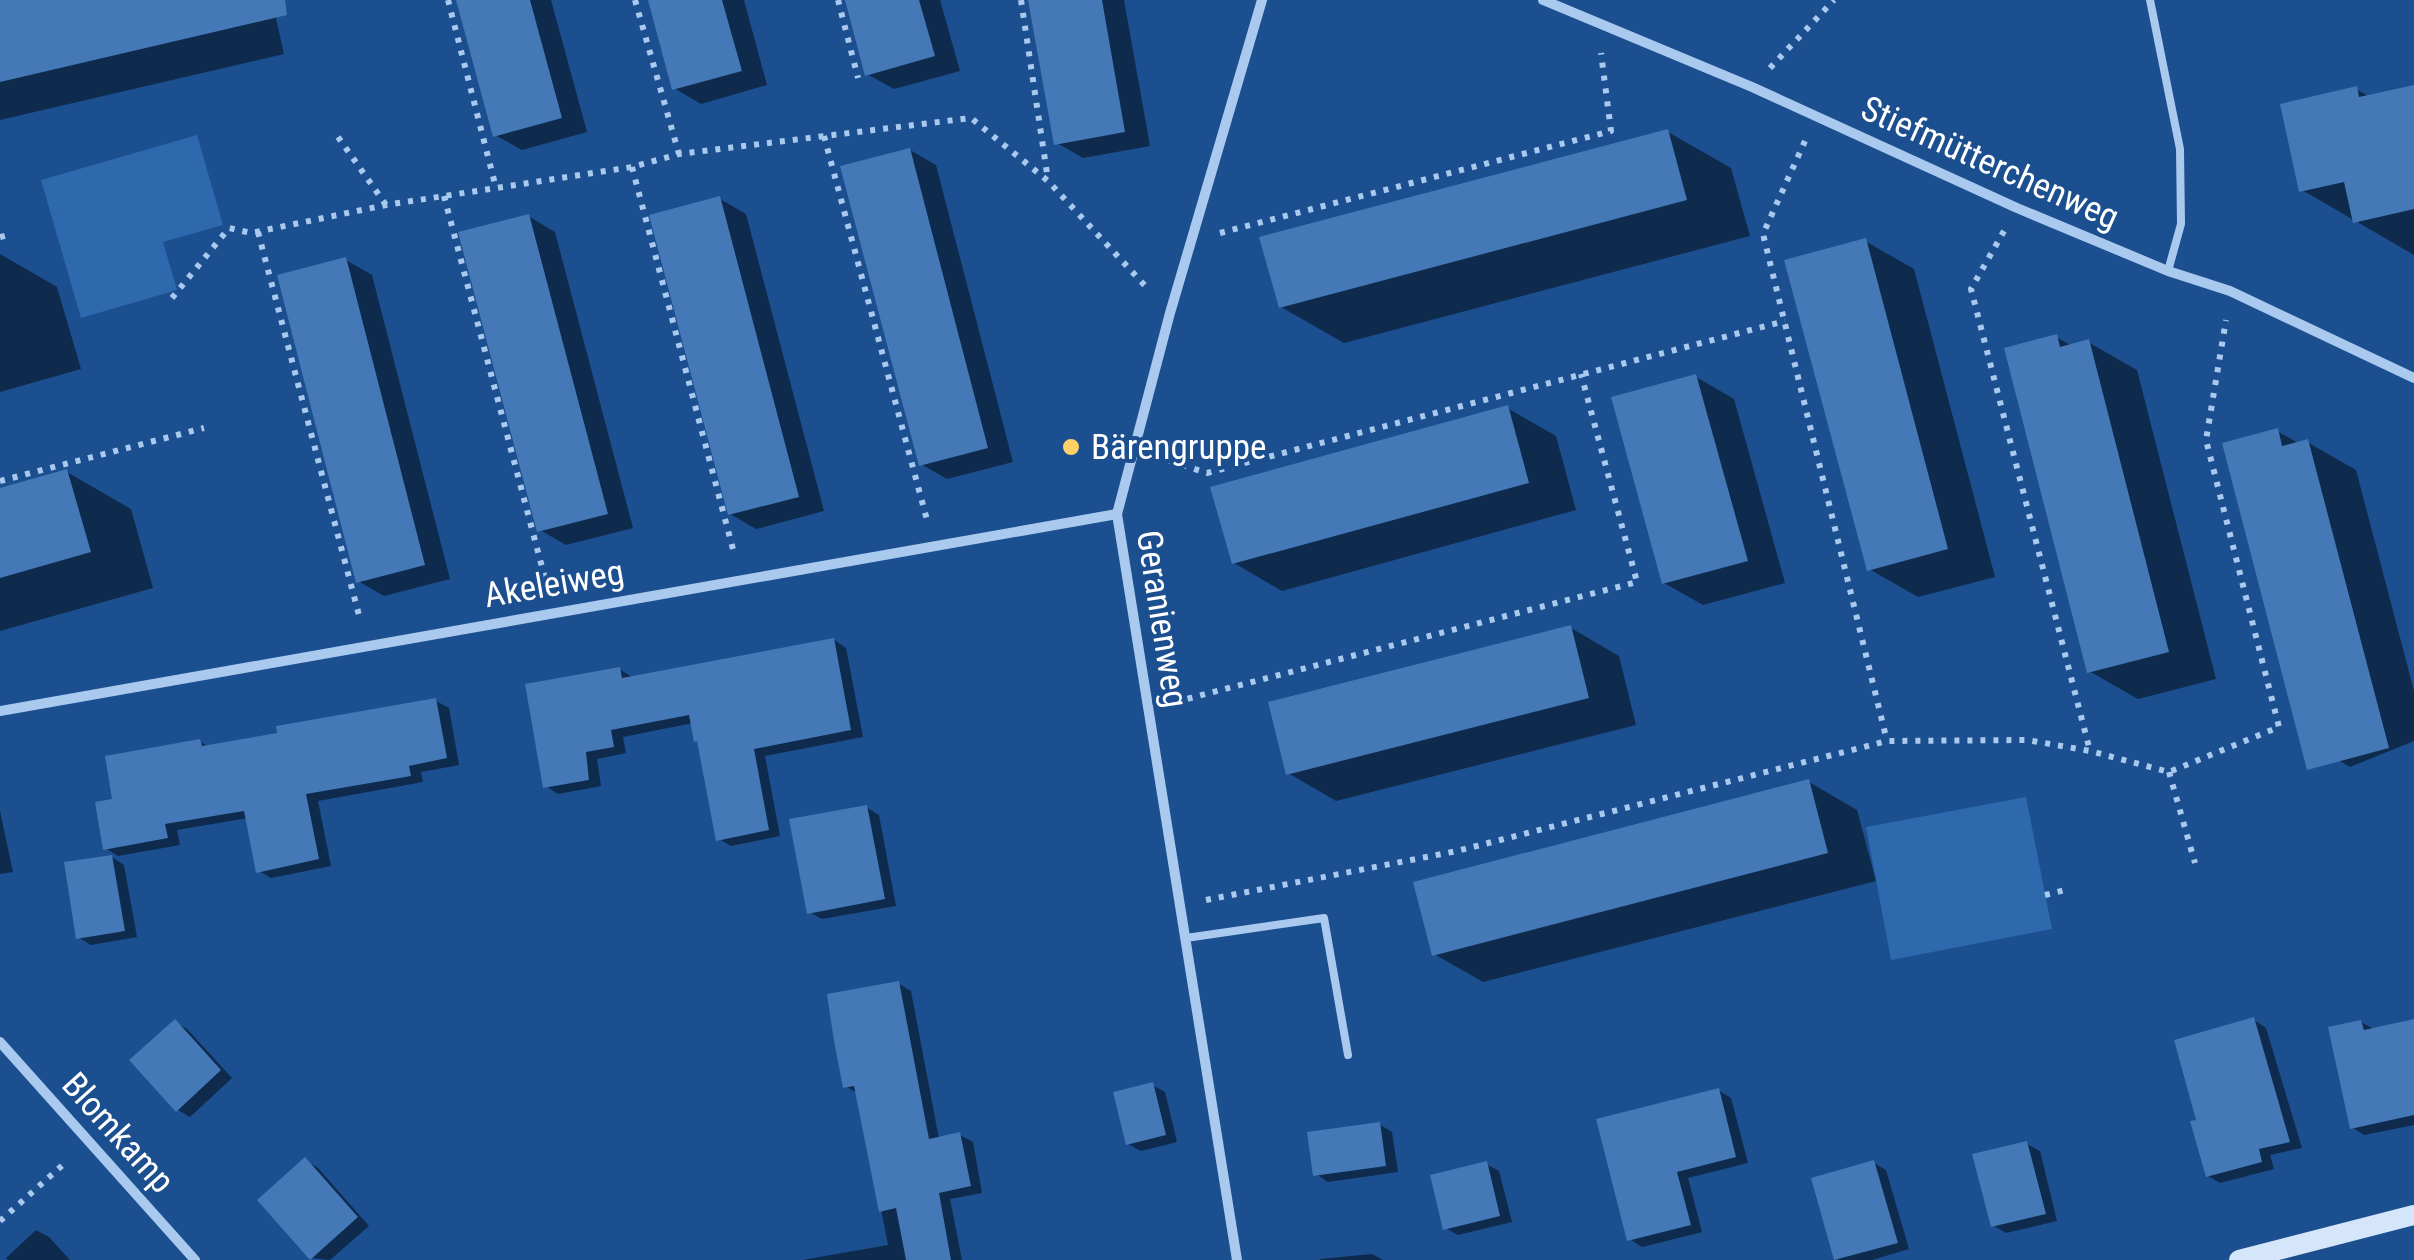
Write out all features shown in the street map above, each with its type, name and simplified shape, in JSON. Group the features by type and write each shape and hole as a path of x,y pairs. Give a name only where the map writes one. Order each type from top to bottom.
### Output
{"street":[{"name":"Geranienweg","path":"1237,1260 1117,514 1170,312 1262,0"},
{"name":"Stiefmütterchenweg","path":"1543,0 1752,87 2018,208 2168,271 2230,291 2414,378"},
{"name":"Akeleiweg","path":"0,711 1117,514"},
{"name":"Blomkamp","path":"0,1042 195,1260"},
{"path":"2239,1260 2414,1215"}],"lane":[{"path":"2150,0 2180,148 2181,224 2168,271"},
{"path":"1186,938 1324,918 1348,1055"}],"path":[{"path":"448,0 496,188"},
{"path":"635,0 679,154"},
{"path":"838,0 858,78"},
{"path":"1021,0 1048,181"},
{"path":"1752,87 1834,0"},
{"path":"1192,240 1611,131 1597,22"},
{"path":"1816,116 1763,234 1887,741"},
{"path":"172,298 229,228 258,232 386,205 632,168 679,154 971,118 1048,181 1170,312"},
{"path":"824,136 934,546"},
{"path":"338,137 386,205"},
{"path":"632,168 740,579"},
{"path":"444,196 554,612"},
{"path":"2018,208 1972,289 2090,751"},
{"path":"258,232 367,644"},
{"path":"0,237 12,234"},
{"path":"1180,905 1456,851 1887,741 2027,740 2090,751 2169,772 2279,728 2206,440 2230,291"},
{"path":"1132,449 1207,472 1785,321"},
{"path":"1149,709 1637,582 1581,374"},
{"path":"0,482 204,428"},
{"path":"2169,772 2195,863"},
{"path":"2045,895 2068,890"},
{"path":"0,1221 66,1162"}],"shaded area":[{"path":"197,135 223,225 163,242 177,290 81,318 41,180"},
{"path":"2026,797 2052,929 1891,960 1866,827"}],"building":[{"path":"0,0 285,0 287,15 0,82"},
{"path":"456,0 530,0 562,118 493,137"},
{"path":"648,0 722,0 742,71 672,90"},
{"path":"845,0 919,0 935,56 865,76"},
{"path":"1028,0 1102,0 1125,132 1054,145"},
{"path":"2414,85 2414,209 2353,223 2344,182 2299,192 2280,104 2357,86 2359,97"},
{"path":"1668,129 1687,200 1279,308 1259,237"},
{"path":"910,148 988,448 919,466 840,166"},
{"path":"720,196 799,497 728,515 649,215"},
{"path":"529,214 608,514 537,532 458,232"},
{"path":"1866,238 1948,549 1867,571 1784,260"},
{"path":"346,257 425,565 356,583 277,275"},
{"path":"2057,334 2060,347 2089,339 2169,652 2087,673 2004,348"},
{"path":"1696,374 1748,561 1662,584 1611,397"},
{"path":"1508,405 1529,483 1232,564 1210,487"},
{"path":"2278,428 2282,446 2308,439 2389,748 2307,770 2222,443"},
{"path":"67,469 91,552 0,578 0,488"},
{"path":"1571,625 1589,698 1286,775 1268,702"},
{"path":"834,638 851,730 754,749 769,830 716,841 689,715 611,730 614,747 586,752 589,780 543,788 525,684 620,667 622,678"},
{"path":"436,698 447,758 409,766 411,776 306,794 319,859 256,873 244,811 165,824 168,838 103,850 95,802 112,799 105,756 200,739 202,746 277,733 276,726"},
{"path":"1809,779 1828,853 1432,956 1413,882"},
{"path":"867,805 885,899 807,914 789,819"},
{"path":"112,855 125,931 76,939 64,862"},
{"path":"899,981 929,1139 960,1132 971,1186 939,1193 951,1260 906,1260 896,1208 879,1212 854,1086 843,1088 834,1041 827,994"},
{"path":"2254,1017 2290,1142 2259,1149 2262,1162 2206,1177 2190,1121 2196,1120 2174,1040"},
{"path":"175,1019 221,1070 176,1112 129,1060"},
{"path":"2414,1019 2414,1115 2350,1129 2328,1027 2361,1020 2364,1030"},
{"path":"1153,1082 1166,1135 1126,1145 1113,1092"},
{"path":"1719,1088 1736,1157 1677,1172 1691,1225 1627,1241 1596,1119"},
{"path":"1380,1122 1386,1166 1313,1176 1307,1132"},
{"path":"2027,1141 2046,1214 1991,1227 1972,1154"},
{"path":"305,1157 358,1217 310,1260 257,1200"},
{"path":"1874,1160 1898,1243 1834,1260 1811,1178"},
{"path":"1487,1161 1500,1216 1443,1230 1430,1175"}],"place":[{"name":"Bärengruppe","path":"1071,447"}]}
